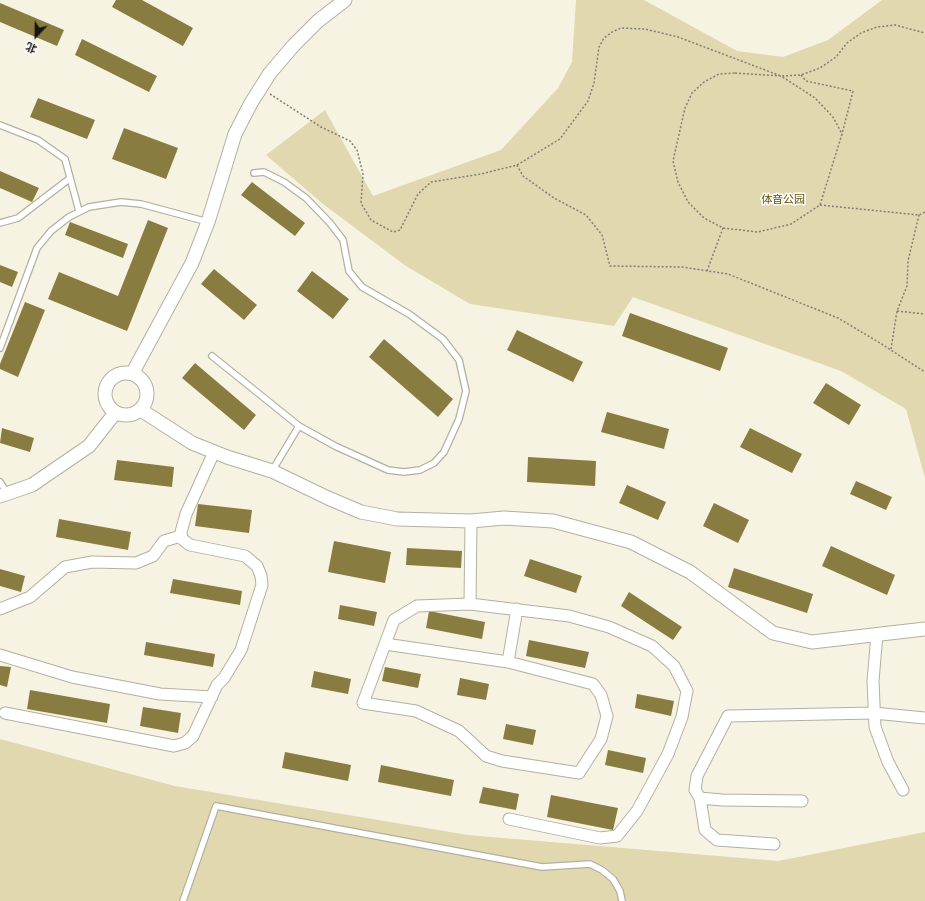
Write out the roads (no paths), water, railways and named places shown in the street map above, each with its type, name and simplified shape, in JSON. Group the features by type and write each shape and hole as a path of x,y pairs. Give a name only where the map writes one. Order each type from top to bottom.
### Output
{"street":[{"path":"132,374 192,262 208,222 235,134 260,88 281,59 301,37 345,0"},
{"path":"121,374 132,374 142,380 147,389 147,400 141,410 132,415 120,415 115,413 108,405 106,400 105,394 108,383 121,374"},
{"path":"141,410 192,442 214,452 272,471 361,512 397,519 472,521 504,518 553,521 631,542 690,572 773,633 812,642 925,629"},
{"path":"4,495 32,485 89,446 115,413"},
{"path":"5,713 174,746 185,742 193,736 217,685 224,678 241,650 262,590 261,576 254,562 246,556 190,545 184,542 181,536 186,514 214,452"},
{"path":"470,604 472,521"},
{"path":"0,609 30,597 65,567 92,562 136,563 153,556 164,541 181,536"},
{"path":"385,644 508,662 593,684 601,695 607,716 601,739 579,773 502,761 486,756 458,731 416,711 363,703 385,644 394,620 417,606 470,604 568,616 609,627 652,646 674,666 687,690 682,717 668,754 638,812 617,836 600,838 509,819"},
{"path":"508,662 518,609"},
{"path":"877,634 873,681 875,727 888,762 904,790"},
{"path":"0,655 72,677 160,694 212,696"},
{"path":"774,844 717,840 706,830 700,798 695,790 697,776 728,716 874,713 925,718"},
{"path":"700,798 722,800 802,801"}],"lane":[{"path":"0,125 38,140 65,159 69,179 79,211"},
{"path":"212,356 299,426 335,446 388,470 412,472 427,467 444,452 459,419 466,391 459,360 443,339 409,314 362,287 349,271 343,240 330,223 306,198 284,182 264,172 254,173"},
{"path":"0,223 18,218 69,179"},
{"path":"0,348 37,248 51,231 79,211 100,204 131,202 208,222"},
{"path":"272,471 299,426"},
{"path":"0,482 4,495"},
{"path":"183,901 216,806 542,868 590,864 602,870 613,879 620,891 622,901"}],"park label":[{"name":"体音公园","path":"783,200"}]}
